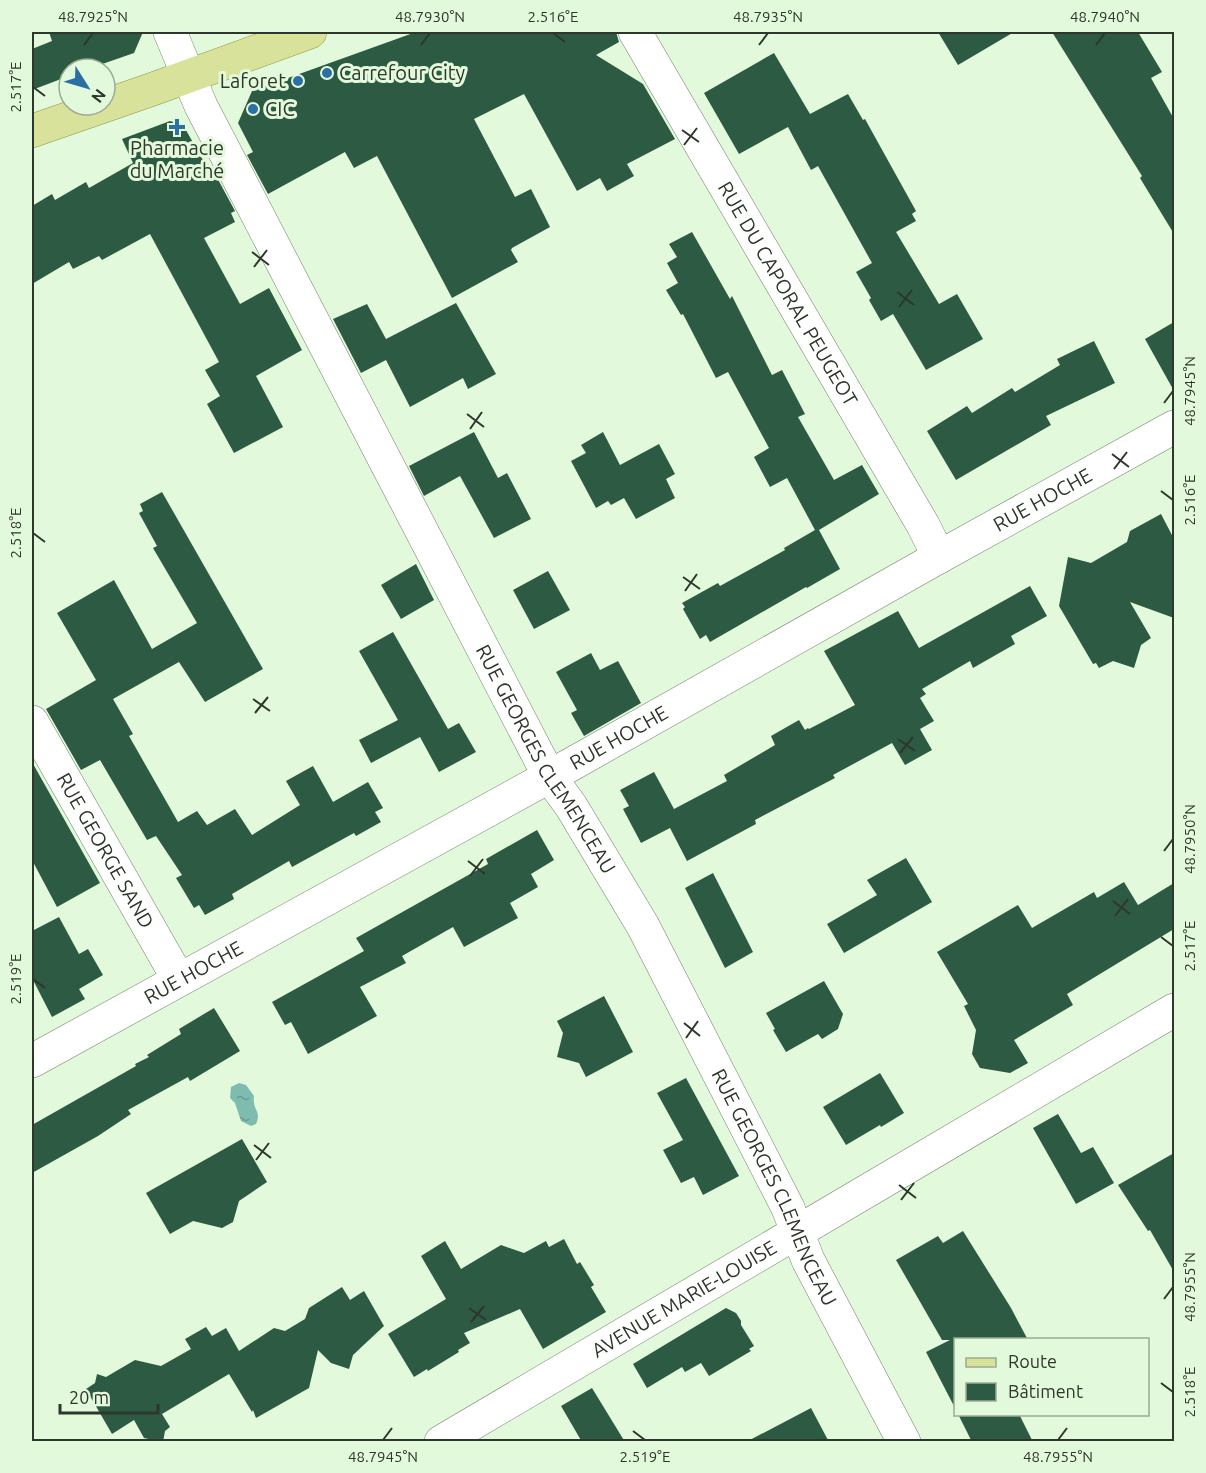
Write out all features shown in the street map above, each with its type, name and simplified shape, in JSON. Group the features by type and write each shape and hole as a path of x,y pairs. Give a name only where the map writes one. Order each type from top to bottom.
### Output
{"main road":[{"path":"32,131 310,32"}],"street":[{"name":"RUE GEORGES CLEMENCEAU","path":"170,32 201,106 549,776 571,806 643,926 788,1208 808,1260 904,1442"},
{"name":"RUE DU CAPORAL PEUGEOT","path":"635,32 923,525 939,557"},
{"name":"RUE HOCHE","path":"32,1061 1174,427"},
{"name":"RUE GEORGE SAND","path":"32,722 179,980"},
{"name":"AVENUE MARIE-LOUISE","path":"441,1442 1174,1010"}],"water":[{"path":"239,1083 246,1085 254,1096 258,1116 256,1124 251,1126 241,1121 235,1103 230,1098 231,1087"}],"building":[{"path":"49,32 143,32 134,53 117,59 117,57 57,57 57,81 32,90 32,49 52,41"},
{"path":"416,32 616,32 619,42 596,55 643,84 675,139 627,164 634,176 607,191 600,178 577,191 524,94 474,119 515,197 531,189 550,227 512,248 518,262 452,298 377,156 354,168 345,152 268,194 247,155 253,152 238,123 252,91"},
{"path":"938,32 1014,32 958,65"},
{"path":"1052,32 1138,32 1162,72 1151,78 1174,119 1174,234 1140,178 1142,176"},
{"path":"774,53 810,114 848,94 863,120 865,119 916,211 912,214 916,221 896,232 939,304 957,294 983,339 926,370 893,314 881,321 869,300 871,298 856,272 872,263 818,166 811,170 788,127 739,154 704,93"},
{"path":"170,121 183,125 211,174 214,172 235,211 231,213 235,222 204,238 240,304 269,288 302,350 256,376 283,427 234,453 207,404 220,396 205,370 219,362 150,234 102,260 99,256 73,269 69,262 32,284 32,206 52,194 55,200 86,182 89,188 133,163 122,139"},
{"path":"692,232 730,299 732,296 772,375 782,370 805,414 798,417 834,480 862,465 879,494 819,530 840,569 710,642 706,635 700,639 682,603 718,583 720,586 785,550 784,548 815,530 787,478 770,487 754,457 769,448 728,372 716,378 683,314 681,315 666,290 678,283 667,263 677,257 669,244"},
{"path":"456,303 496,374 468,389 463,378 410,407 386,360 361,373 333,319 367,304 386,339"},
{"path":"1174,322 1174,391 1145,339"},
{"path":"1094,341 1115,383 1046,416 1051,425 956,480 927,431 967,406 972,413 1012,388 1015,392 1060,365 1057,359"},
{"path":"474,432 498,478 507,473 531,519 494,538 460,476 424,496 409,466"},
{"path":"603,432 620,465 659,444 675,474 666,479 675,498 636,519 624,498 611,505 608,501 596,508 571,461 586,453 581,445"},
{"path":"162,492 263,669 205,702 179,662 113,699 133,734 129,736 178,822 197,811 207,825 235,809 252,835 300,805 286,781 313,766 333,802 368,782 383,808 375,812 381,822 356,836 354,833 292,867 289,861 232,894 234,899 205,915 199,905 194,908 176,878 182,875 156,836 147,840 100,760 81,770 46,709 96,680 57,613 114,580 152,649 197,623 153,548 157,546 139,513 143,511 140,504"},
{"path":"1161,514 1174,539 1174,618 1130,602 1151,638 1141,645 1134,668 1113,661 1099,668 1096,663 1093,664 1059,606 1068,557 1091,563 1127,542 1130,531"},
{"path":"416,564 434,600 401,619 381,585"},
{"path":"548,571 570,610 534,629 513,590"},
{"path":"1030,586 1047,616 1011,636 1015,644 973,668 970,661 922,689 926,694 920,698 934,721 920,729 932,750 905,765 892,743 833,775 835,778 755,820 756,824 687,861 670,828 641,843 623,809 629,806 620,790 654,772 674,809 727,781 724,775 775,745 771,736 799,720 805,730 809,729 855,705 824,651 898,611 919,648"},
{"path":"393,632 448,729 459,723 476,752 439,772 420,737 371,763 359,740 398,720 359,651"},
{"path":"591,653 600,670 618,661 641,703 584,736 571,713 577,710 556,672"},
{"path":"32,762 100,883 57,907 32,860"},
{"path":"537,830 554,860 531,874 538,887 510,903 518,918 464,947 453,927 402,956 406,963 360,987 377,1016 308,1054 291,1022 285,1025 272,1002 364,951 356,938 488,864 486,859"},
{"path":"906,858 932,902 844,953 827,924 877,895 867,880"},
{"path":"713,873 753,952 725,968 685,888"},
{"path":"1124,882 1138,905 1174,883 1174,929 1067,994 1073,1005 1014,1040 1028,1063 1010,1073 980,1068 972,1054 976,1030 964,1006 968,1004 937,952 1018,905 1032,928 1094,892 1097,898"},
{"path":"59,917 79,954 88,949 103,975 79,989 85,999 52,1017 32,978 32,931"},
{"path":"824,981 843,1014 838,1029 822,1039 818,1034 786,1052 766,1013"},
{"path":"604,996 633,1052 586,1077 579,1063 557,1057 563,1033 557,1021"},
{"path":"214,1008 240,1051 190,1081 188,1077 128,1110 131,1114 98,1136 32,1173 32,1125 136,1066 135,1064 149,1057 147,1055 181,1034 179,1029"},
{"path":"880,1073 904,1113 846,1145 823,1107"},
{"path":"686,1078 739,1176 703,1195 694,1177 681,1183 663,1150 683,1140 657,1093"},
{"path":"1058,1114 1081,1153 1093,1147 1114,1183 1076,1204 1033,1128"},
{"path":"242,1139 267,1182 239,1201 233,1222 222,1228 193,1221 170,1234 146,1193"},
{"path":"1174,1153 1174,1272 1150,1230 1148,1231 1118,1185"},
{"path":"963,1231 1027,1338 954,1338 954,1406 926,1352 950,1340 942,1340 896,1260 938,1236 943,1243"},
{"path":"564,1239 577,1264 580,1262 594,1285 591,1287 606,1312 543,1349 520,1309 464,1333 470,1343 428,1371 427,1369 414,1377 388,1334 446,1299 421,1256 445,1241 461,1269 501,1245 524,1253 546,1241 549,1247"},
{"path":"342,1287 350,1300 364,1291 384,1326 353,1355 349,1369 331,1363 318,1350 309,1388 256,1418 229,1374 162,1414 170,1427 165,1431 163,1442 144,1438 134,1420 112,1434 86,1389 95,1383 97,1374 106,1377 135,1360 161,1366 191,1349 185,1339 206,1327 212,1336 226,1328 239,1351 274,1328 285,1331 305,1319 309,1308"},
{"path":"726,1308 736,1313 741,1321 741,1325 754,1346 749,1349 751,1351 709,1376 701,1363 685,1372 682,1367 647,1388 633,1364"},
{"path":"592,1388 625,1442 582,1442 561,1406"},
{"path":"811,1408 829,1442 746,1442"},
{"path":"959,1416 1020,1416 1033,1442 972,1442"}],"place":[{"name":"Carrefour City","path":"327,73"},
{"name":"Laforet","path":"298,81"},
{"name":"CIC","path":"253,109"},
{"name":"Pharmacie du Marché","path":"177,127"}]}
